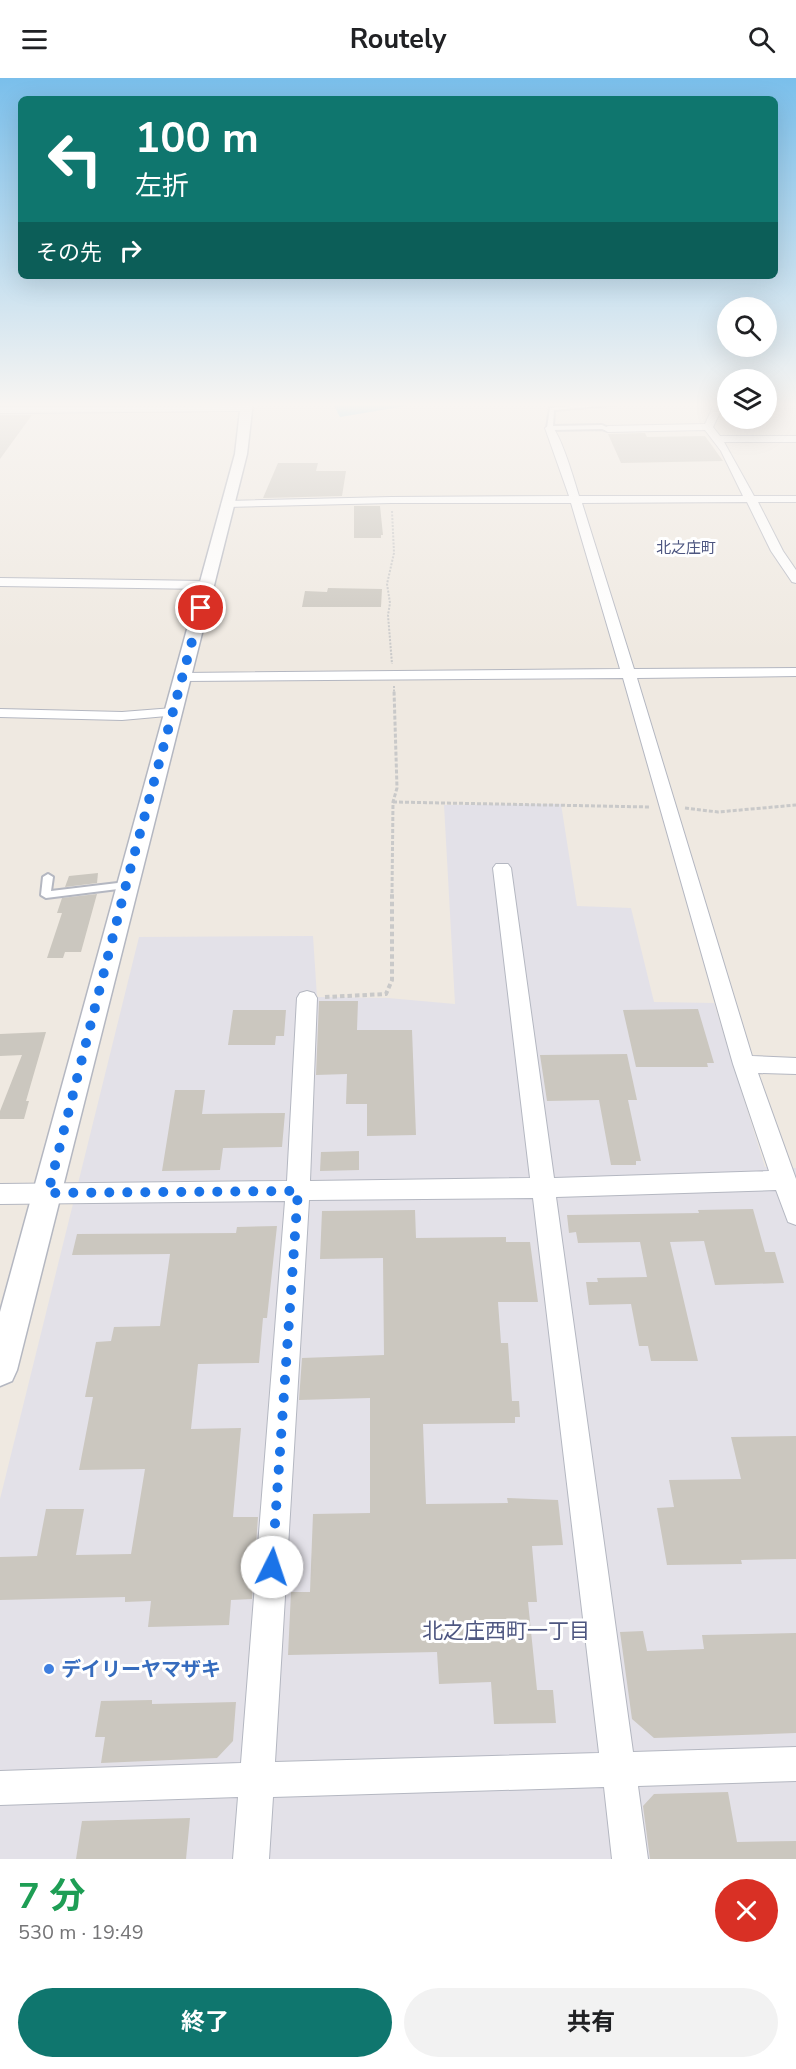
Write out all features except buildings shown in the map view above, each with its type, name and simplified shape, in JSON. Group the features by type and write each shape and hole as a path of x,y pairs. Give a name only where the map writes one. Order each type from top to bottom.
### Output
{"street":[{"path":"0,1370 232,485"},
{"path":"571,485 670,807 744,1064 796,1215"},
{"path":"742,485 777,551 796,579"},
{"path":"227,504 575,498 796,499"},
{"path":"0,582 207,585"},
{"path":"183,677 796,672"},
{"path":"0,713 123,716 173,712"},
{"path":"502,867 630,1859"},
{"path":"251,1859 298,1191 307,998"},
{"path":"744,1064 796,1066"},
{"path":"0,1194 544,1188 784,1180"},
{"path":"0,1788 257,1778 619,1771 796,1764"}],"lane":[{"path":"48,877 46,895 126,885"}],"path":[{"path":"307,998 386,994 392,981 393,802 397,788 393,675 388,615 390,603 387,584 394,553 391,500"},
{"path":"393,802 670,807 718,812 796,805"}],"shaded area":[{"path":"561,804 577,906 631,908 654,1002 714,1003 765,1167 796,1168 796,1859 0,1859 0,1499 139,937 313,936 317,997 388,998 455,1004 444,805"}],"place":[{"name":"デイリーヤマザキ","path":"49,1669"}],"district":[{"name":"北之庄町","path":"686,548"},
{"name":"北之庄西町一丁目","path":"506,1631"}],"route":[{"path":"201,608 126,885 48,1193 298,1191 272,1567"}]}
